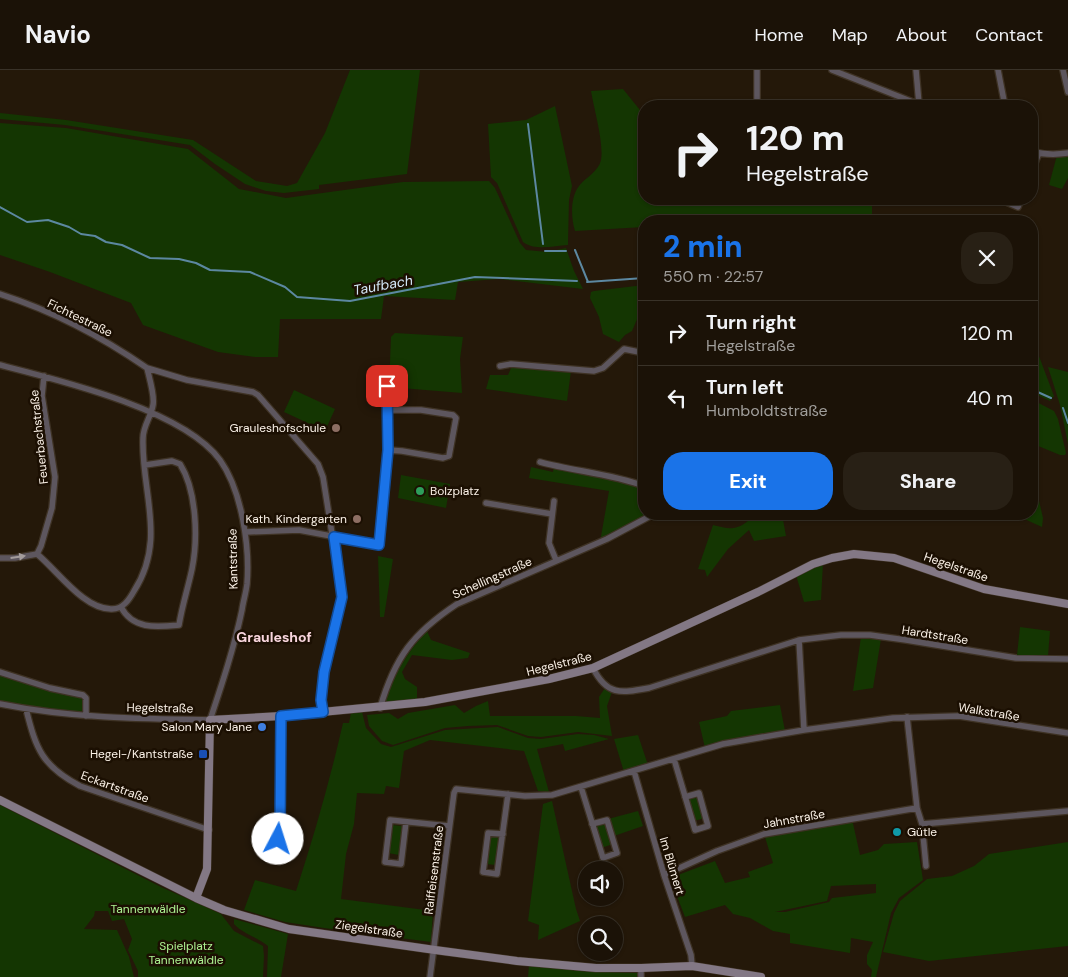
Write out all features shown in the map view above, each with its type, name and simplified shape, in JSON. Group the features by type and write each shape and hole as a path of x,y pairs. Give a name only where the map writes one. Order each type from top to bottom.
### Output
{"street":[{"path":"757,70 757,100"},
{"path":"832,70 840,71 909,100"},
{"path":"916,70 920,100"},
{"path":"998,70 1004,100"},
{"path":"1063,70 1068,92"},
{"path":"1039,153 1057,155 1068,153"},
{"name":"Fichtestraße","path":"0,294 62,318 91,332 147,368 187,380 253,392 258,395 318,464 323,477 334,537"},
{"path":"500,366 512,364 594,370 603,368 624,350 638,352"},
{"name":"Kantstraße","path":"0,365 44,376 108,396 182,427 200,439 220,460 234,486 246,532 247,584 238,631 210,720 208,868 196,898"},
{"path":"0,558 15,558 37,554 86,600 99,608 112,609 121,607 128,601 139,584 147,560 151,533 143,437 146,422 153,405 147,368"},
{"name":"Feuerbachstraße","path":"37,554 52,508 55,477 42,396 44,376"},
{"path":"246,532 299,530 379,545 388,450 387,386"},
{"path":"387,410 421,410 453,415 456,418 449,456 443,458 388,450"},
{"path":"121,607 125,616 138,624 155,627 179,625 192,567 196,515 183,469 180,464 172,462 145,465"},
{"path":"540,462 638,484"},
{"path":"554,500 549,543 556,560"},
{"path":"486,503 552,514"},
{"name":"Schellingstraße","path":"380,708 386,686 396,665 411,642 428,624 457,604 607,539 643,520"},
{"path":"323,712 321,700 324,672 342,597 334,537"},
{"name":"Hegelstraße","path":"0,704 86,716 210,720 380,708 425,702 549,679 593,668 758,592 813,564 854,554 894,558 984,589 1068,604"},
{"name":"Hardtstraße","path":"593,668 599,680 606,687 618,691 633,691 649,688 799,640 841,635 870,635 1016,658 1068,658"},
{"path":"799,640 804,730"},
{"path":"0,672 50,688 83,695 86,698 86,716"},
{"name":"Eckartstraße","path":"26,709 34,740 40,753 64,778 80,786 209,830"},
{"path":"276,850 280,829 281,716"},
{"name":"Walkstraße","path":"674,759 711,747 804,730 908,717 959,716 1068,734"},
{"path":"908,717 917,808 922,824 926,866"},
{"path":"502,834 488,832 483,872 497,874 508,794 552,795 674,759 695,830 708,826 699,793 686,797"},
{"name":"Im Blümert","path":"634,771 664,874 691,955 692,966"},
{"path":"580,787 603,858 617,853 606,820 592,824"},
{"name":"Raiffeisenstraße","path":"430,977 454,793 456,789 508,794"},
{"name":"Ziegelstraße","path":"0,800 196,898 224,910 289,929 517,961 641,973 692,966 761,977"},
{"name":"Jahnstraße","path":"664,874 717,851 764,834 917,808"},
{"path":"922,824 1068,811"},
{"path":"406,822 401,864 384,862 390,820 449,826"}],"green space":[{"path":"350,70 420,70 407,174 319,185 319,189 284,193 266,191 245,184 190,145 65,125 0,119 0,113 66,120 193,140 256,181 287,186 297,183 325,133"},
{"path":"623,89 638,108 638,205 872,205 872,215 638,215 638,227 575,231 572,214 574,196 579,186 600,164 602,153 591,91"},
{"path":"555,106 572,186 569,200 568,245 533,246 523,242 497,183 491,177 488,124 526,120"},
{"path":"0,123 66,128 188,149 239,189 286,198 403,182 489,181 495,188 520,243 526,250 548,252 566,248 583,289 499,279 458,282 455,300 384,296 381,319 280,319 278,357 255,357 218,352 143,325 131,303 0,255"},
{"path":"1068,153 1068,178 1062,189 1049,185 1057,155"},
{"path":"638,286 638,317 632,331 619,342 603,334 599,317 590,298 591,292"},
{"path":"395,333 463,337 460,359 462,393 389,387 391,337"},
{"path":"1038,354 1054,396 1050,401 1038,395"},
{"path":"512,366 571,371 567,401 486,389 490,375 508,375"},
{"path":"1048,367 1068,372 1068,444 1060,405"},
{"path":"294,390 335,409 325,431 284,412"},
{"path":"1038,403 1054,411 1058,419 1066,453 1065,455 1060,455 1038,446"},
{"path":"554,466 638,485 638,520 642,520 600,542 609,491 529,478 531,467 553,472"},
{"path":"401,475 450,484 446,508 398,498"},
{"path":"1038,496 1043,518 1042,527 1026,520 1038,520"},
{"path":"748,520 783,520 786,536 754,541 749,530 728,549 707,577 705,570 698,569 713,525 732,528"},
{"path":"378,556 393,559 384,617 380,617"},
{"path":"823,563 821,600 804,602 796,575"},
{"path":"1020,627 1050,631 1048,656 1017,655"},
{"path":"427,631 431,640 470,653 468,658 452,660 412,655 402,672 405,679 417,687 417,700 385,703 392,683 402,664"},
{"path":"861,637 881,639 873,688 853,691"},
{"path":"0,672 83,695 86,716 0,704"},
{"path":"605,688 612,692 607,706 612,736 578,732 541,737 528,736 497,725 468,726 445,728 393,745 382,741 369,726 367,715 389,713 398,719 408,713 455,705 464,713 488,701 490,716 576,716 600,718 599,697"},
{"path":"780,705 785,731 705,748 699,722 727,716 731,711"},
{"path":"362,712 366,728 381,744 391,747 445,730 498,727 528,738 541,739 578,734 594,735 609,739 565,751 563,744 537,749 549,792 538,791 524,751 430,740 404,751 399,788 386,786 384,794 357,793 354,824 346,854 341,899 433,911 431,942 285,922 244,910 255,880 296,891 333,766 343,723 349,723 351,713"},
{"path":"638,735 648,765 624,772 614,739"},
{"path":"698,795 705,818 694,821 687,799"},
{"path":"552,801 578,916 578,922 538,940 539,925 528,921 543,804"},
{"path":"0,805 161,887 221,914 234,931 263,946 263,977 138,977 138,971 128,950 132,939 124,919 112,921 108,911 95,911 94,916 84,929 117,930 129,957 134,977 0,977"},
{"path":"638,811 643,826 614,836 608,819"},
{"path":"852,819 860,855 878,850 884,844 917,842 923,880 899,898 891,913 876,977 871,977 872,970 867,964 867,955 873,942 851,938 850,953 790,943 790,934 773,931 750,918 733,914 725,905 685,917 670,878 715,861 725,883 750,877 748,872 773,863 764,834","holes":["876,884 876,893 832,898 829,902 785,912 775,912 827,901 831,886"]},
{"path":"606,821 613,844 601,848 594,825"},
{"path":"392,825 402,826 399,855 388,853"},
{"path":"490,836 500,837 496,865 486,864"},
{"path":"1068,842 1068,946 929,961 883,952 894,913 900,901 927,879 952,876 974,866 989,854"},
{"path":"234,919 288,934 281,977 267,977 268,946 234,924"},
{"path":"529,965 579,971 639,973 638,977 528,977"}],"waterway":[{"path":"528,124 543,244"},
{"name":"Taufbach","path":"0,207 27,222 48,220 69,227 81,234 95,236 106,242 122,245 150,258 179,259 196,263 210,270 250,272 285,287 297,297 350,301 475,277 577,281"},
{"path":"575,250 588,282"},
{"path":"545,251 566,251"},
{"name":"Taufbach","path":"587,282 638,278"},
{"name":"Taufbach","path":"1038,392 1051,398"},
{"name":"Taufbach","path":"1063,408 1068,423"}],"place":[{"name":"Grauleshofschule","path":"336,428"},
{"name":"Bolzplatz","path":"420,491"},
{"name":"Kath. Kindergarten","path":"357,519"},
{"name":"Salon Mary Jane","path":"262,727"},
{"name":"Hegel-/Kantstraße","path":"203,754"},
{"name":"Gütle","path":"897,832"}],"district":[{"name":"Grauleshof","path":"274,637"}],"route":[{"path":"278,839 280,829 281,716 323,712 321,700 324,672 342,597 334,537 379,545 388,450 387,386"}],"park label":[{"name":"Tannenwäldle","path":"148,909"},
{"name":"Spielplatz Tannenwäldle","path":"186,953"}]}
